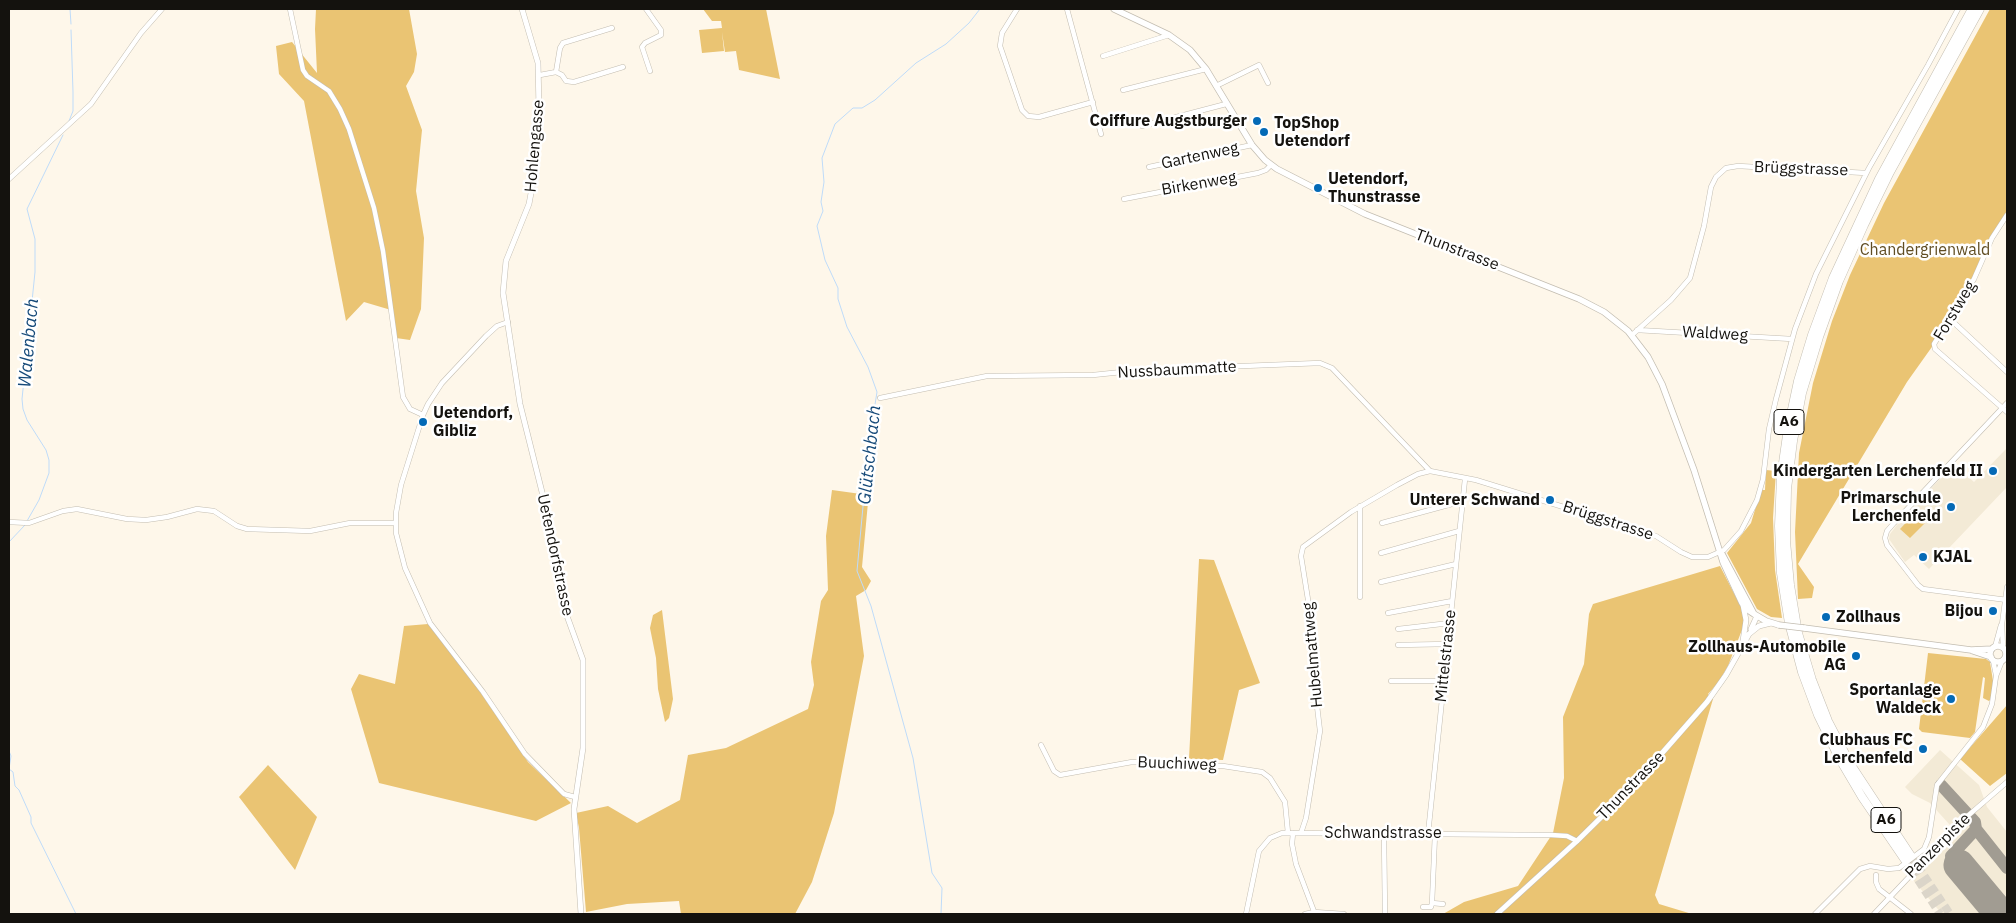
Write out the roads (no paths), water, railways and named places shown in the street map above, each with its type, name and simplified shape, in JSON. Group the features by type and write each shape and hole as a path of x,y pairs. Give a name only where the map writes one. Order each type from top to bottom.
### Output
{"highway":[{"name":"A6","path":"1972,9 1876,185 1828,290 1807,351 1793,404 1780,489 1779,541 1783,586 1792,634 1804,677 1818,715 1839,758 1862,797 1908,858 1851,765 1828,721 1812,680 1798,633 1790,585 1786,541 1787,489 1793,441 1804,388 1818,337 1839,281 1882,188 1980,9"}],"main road":[{"name":"Thunstrasse","path":"1114,9 1169,35 1190,50 1206,69 1252,145 1271,165 1304,184 1365,214 1579,299 1604,312 1632,335 1651,362 1665,390 1721,553"},
{"path":"1721,553 1723,562 1742,603 1748,610 1775,624 1971,650 1993,648 2005,650 2004,659 1992,659 1971,650"},
{"path":"1721,553 1727,560 1756,615"},
{"path":"1992,659 1993,648"}],"street":[{"path":"9,179 91,104 142,33 162,9"},
{"path":"290,9 303,70 307,76 329,91 340,109 352,138 374,208 383,251 403,397 410,409 423,415"},
{"name":"Hohlengasse","path":"508,322 503,286 506,261 529,204 534,177 540,75 536,52 522,9"},
{"path":"646,9 661,30 661,35 645,43 642,47 650,71"},
{"path":"1017,9 1002,33 1000,46 1022,110 1028,116 1039,117 1093,102"},
{"path":"1067,9 1101,134"},
{"name":"Brüggstrasse","path":"1430,471 1476,480 1648,533 1692,557 1708,557 1721,553 1741,531 1757,500 1763,479 1771,417 1792,339 1821,263 1866,173 1936,53 1958,9"},
{"path":"556,72 560,48 564,43 612,28"},
{"path":"1103,56 1169,35"},
{"path":"1216,86 1259,65 1268,83"},
{"path":"556,72 566,81 574,82 623,67"},
{"path":"1123,90 1206,69"},
{"path":"540,75 556,72"},
{"path":"1142,126 1226,104"},
{"name":"Gartenweg","path":"1149,167 1252,145"},
{"name":"Birkenweg","path":"1124,199 1258,173 1266,170 1271,165"},
{"name":"Brüggstrasse","path":"1632,335 1671,300 1690,278 1705,221 1711,187 1716,177 1726,168 1738,166 1866,173"},
{"name":"Forstweg","path":"2007,215 1992,238 1974,279 1934,344 1935,348 2007,412"},
{"path":"1950,319 2007,372"},
{"path":"508,322 493,329 450,374 434,394 423,415 399,492 396,523 405,568 430,623 483,692 525,754 564,794 575,797"},
{"name":"Uetendorfstrasse","path":"508,322 514,375 549,520 563,605 583,660 583,748 575,797 574,833 581,914"},
{"name":"Waldweg","path":"1637,330 1792,339"},
{"name":"Nussbaummatte","path":"880,398 987,376 1093,375 1141,370 1320,363 1332,368 1430,471"},
{"path":"2006,600 1923,589 1888,545 1885,538 1887,531 1894,523 2007,403"},
{"path":"1360,597 1360,506 1405,480 1430,471"},
{"name":"Mittelstrasse","path":"1428,834 1465,479"},
{"path":"1382,523 1462,501"},
{"name":"Hubelmattweg","path":"1301,833 1306,818 1320,731 1313,672 1310,612 1301,549 1360,506"},
{"path":"9,522 27,523 70,510 84,510 127,519 146,520 197,509 214,511 236,526 247,529 310,531 350,523 396,523"},
{"path":"1381,553 1459,531"},
{"path":"1381,582 1456,564"},
{"path":"1993,648 2002,624 2007,587"},
{"path":"1388,613 1452,601"},
{"name":"Thunstrasse","path":"1742,603 1746,627 1743,641"},
{"path":"1746,627 1756,615"},
{"name":"Thunstrasse","path":"1749,634 1756,615"},
{"path":"1398,629 1450,623"},
{"name":"Thunstrasse","path":"1497,914 1577,841 1634,785 1697,714 1726,674 1743,641 1749,634 1756,628 1775,624"},
{"path":"2002,624 2005,650"},
{"path":"1398,645 1448,644"},
{"path":"1992,659 1996,676"},
{"path":"1815,914 1860,869 1870,866 1896,868 1920,853 1929,837 1937,785 1981,730 1991,708 1996,676 2004,659"},
{"path":"1391,681 1444,682"},
{"name":"Buuchiweg","path":"1041,745 1054,771 1060,775 1132,762 1223,766 1256,770 1270,778 1285,802 1290,833"},
{"name":"Panzerpiste","path":"1874,914 1969,815 2007,782"},
{"path":"1290,833 1296,864 1315,913"},
{"name":"Schwandstrasse","path":"1246,914 1259,851 1270,838 1290,833 1563,835 1577,841"},
{"path":"1384,834 1385,914"},
{"path":"1423,907 1431,907 1432,903 1435,834"},
{"path":"1920,853 1926,858"},
{"path":"1876,875 1879,889 1911,914"},
{"path":"1432,903 1443,904"},
{"path":"1305,914 1344,914"}],"waterway":[{"name":"Walenbach","path":"70,9 71,24"},
{"name":"Glütschbach","path":"941,914 942,888 932,873 913,758 871,606 857,571 869,442 877,392 868,367 847,327 838,299 838,288 825,260 817,226 823,211 821,202 824,182 822,158 835,124 853,108 862,108 875,100 916,63 946,44 969,23 980,9"},
{"path":"69,121 73,111 71,30"},
{"name":"Walenbach","path":"27,521 39,500 49,473 49,460 46,450 27,420 22,399 35,272 35,239 27,209 63,135"},
{"name":"Walenbach","path":"9,542 25,525"},
{"name":"Walenbach","path":"9,751 11,756 9,769 13,772 15,786 19,790 31,817 31,823 76,914"}],"tunnel":[{"path":"1911,856 1950,914"},
{"path":"1905,860 1940,914"}],"place":[{"name":"Coiffure Augstburger","path":"1257,121"},
{"name":"TopShop Uetendorf","path":"1264,132"},
{"name":"Uetendorf, Thunstrasse","path":"1318,188"},
{"name":"Uetendorf, Gibliz","path":"423,422"},
{"name":"Kindergarten Lerchenfeld II","path":"1993,471"},
{"name":"Unterer Schwand","path":"1550,500"},
{"name":"Primarschule Lerchenfeld","path":"1951,507"},
{"name":"KJAL","path":"1923,557"},
{"name":"Bijou","path":"1993,611"},
{"name":"Zollhaus","path":"1826,617"},
{"name":"Zollhaus-Automobile AG","path":"1856,656"},
{"name":"Sportanlage Waldeck","path":"1951,699"},
{"name":"Clubhaus FC Lerchenfeld","path":"1923,749"}],"park label":[{"name":"Chandergrienwald","path":"1925,250"}]}
